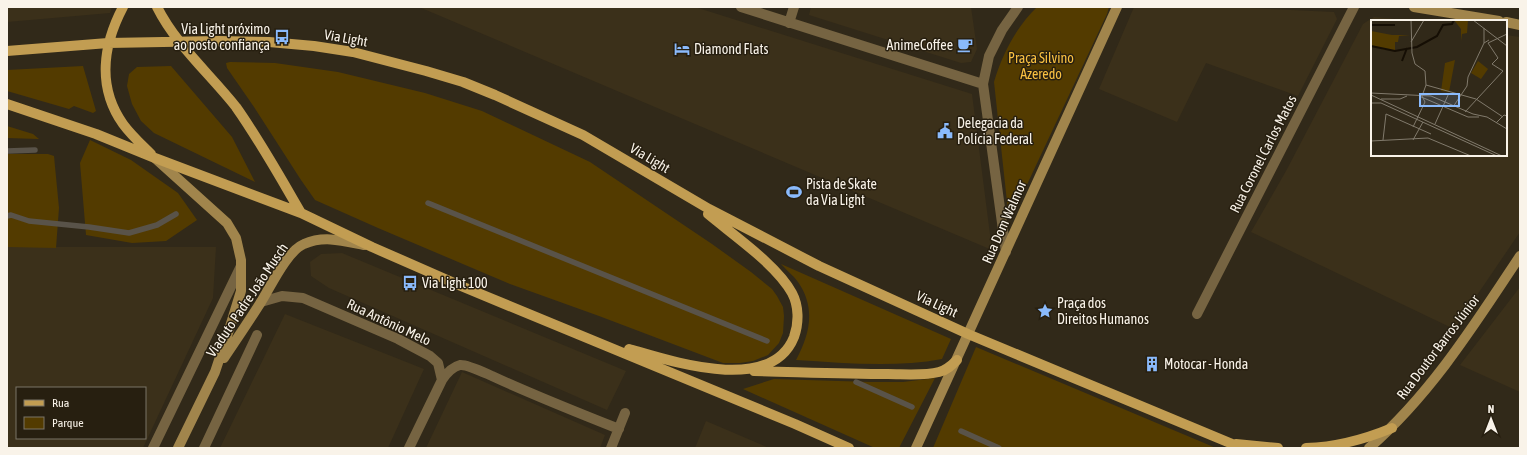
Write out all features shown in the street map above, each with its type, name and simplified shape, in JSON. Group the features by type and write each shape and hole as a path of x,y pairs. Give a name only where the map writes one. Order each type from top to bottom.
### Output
{"main road":[{"path":"123,7 108,43 105,77 110,98 122,123 155,158"},
{"path":"157,7 164,21 235,107 265,150 301,213"},
{"name":"Rua Dom Walmor","path":"916,448 1117,7"},
{"path":"1414,7 1493,20"},
{"path":"1507,22 1520,24"},
{"name":"Via Light","path":"7,51 108,43 180,41 269,42 314,46 375,58 463,82 583,135 709,209 819,266 968,334 1242,448"},
{"path":"7,104 90,131 155,158 301,213 372,247 849,448"},
{"name":"Viaduto Padre João Musch","path":"155,158 227,223 236,238 239,247 241,266 242,284 235,312 215,372 178,448"},
{"path":"688,197 773,269 788,287 796,303 798,317 797,326 792,342 785,352 769,363 750,369 738,370"},
{"name":"Viaduto Padre João Musch","path":"215,372 283,266 298,247 314,240 325,238 337,239 372,247"},
{"name":"Rua Doutor Barros Júnior","path":"1369,448 1392,428 1424,394 1479,318 1520,256"},
{"path":"579,335 673,362 716,369 925,374 944,370 957,360"},
{"path":"1306,448 1330,447 1349,443 1392,428"},
{"path":"1230,443 1278,448"}],"street":[{"path":"741,7 983,84"},
{"path":"789,23 794,7"},
{"path":"1006,252 983,84 988,56 1002,30 1018,7"},
{"name":"Rua Coronel Carlos Matos","path":"1197,314 1354,7"},
{"path":"153,448 241,266"},
{"name":"Rua Antônio Melo","path":"261,302 282,296 296,296 303,298 398,340 430,356 438,363 442,380"},
{"path":"204,448 257,334"},
{"path":"409,448 442,380 452,369 460,365 464,365 619,429"},
{"path":"611,448 625,413"}],"shaded area":[{"path":"7,7 112,7 110,13 7,22"},
{"path":"419,7 695,7 972,94 992,250"},
{"path":"811,7 971,7 977,49 971,62 961,63 809,15"},
{"path":"1134,7 1229,7 1334,12 1337,19 1298,96 1206,63 1177,122 1099,89"},
{"path":"1374,17 1405,20 1371,20 1371,156 1507,156 1507,35 1520,37 1520,232 1454,329 1251,232 1286,171 1363,24"},
{"path":"7,247 216,247 213,298 143,448 7,448"},
{"path":"342,253 626,371 607,410 329,288 311,276 310,262 321,254"},
{"path":"1520,287 1520,392 1460,365"},
{"path":"285,314 424,369 388,448 220,448"},
{"path":"462,372 605,435 600,448 426,448"},
{"path":"706,421 769,448 695,448"}],"green space":[{"name":"Praça Silvino Azeredo","path":"1037,7 1109,7 1016,208 1011,213 1008,211 994,82 1001,62 1016,32"},
{"path":"226,63 275,63 338,72 425,93 482,111 590,162 712,244 772,289 783,307 783,333 779,343 768,355 753,361 723,363 510,284 315,200 227,68"},
{"path":"83,66 96,111 93,113 74,106 69,109 7,91 7,70"},
{"path":"171,66 232,137 255,182 154,133 141,121 132,104 127,86 129,74 137,67"},
{"path":"7,126 33,134 39,139 7,138"},
{"path":"90,140 131,160 178,193 197,220 166,241 132,243 86,235 80,163"},
{"path":"7,154 48,154 54,156 59,208 56,248 7,247"},
{"path":"781,264 951,339 942,359 924,362 888,364 796,360 808,331 809,311 804,292 794,277"},
{"path":"976,347 1216,448 933,448"},
{"path":"935,378 899,448 875,448 743,389 774,379 903,382"}],"waterway":[{"path":"7,151 35,150"},
{"path":"428,203 767,341"},
{"path":"7,216 11,215 29,221 129,233 157,225 176,214"},
{"path":"856,382 912,407"},
{"path":"961,431 999,448"}],"place":[{"name":"Via Light próximo ao posto confiança","path":"282,37"},
{"name":"AnimeCoffee","path":"965,45"},
{"name":"Diamond Flats","path":"682,49"},
{"name":"Delegacia da Polícia Federal","path":"945,131"},
{"name":"Pista de Skate da Via Light","path":"794,192"},
{"name":"Via Light 100","path":"410,283"},
{"name":"Praça dos Direitos Humanos","path":"1045,311"},
{"name":"Motocar - Honda","path":"1152,364"}]}
